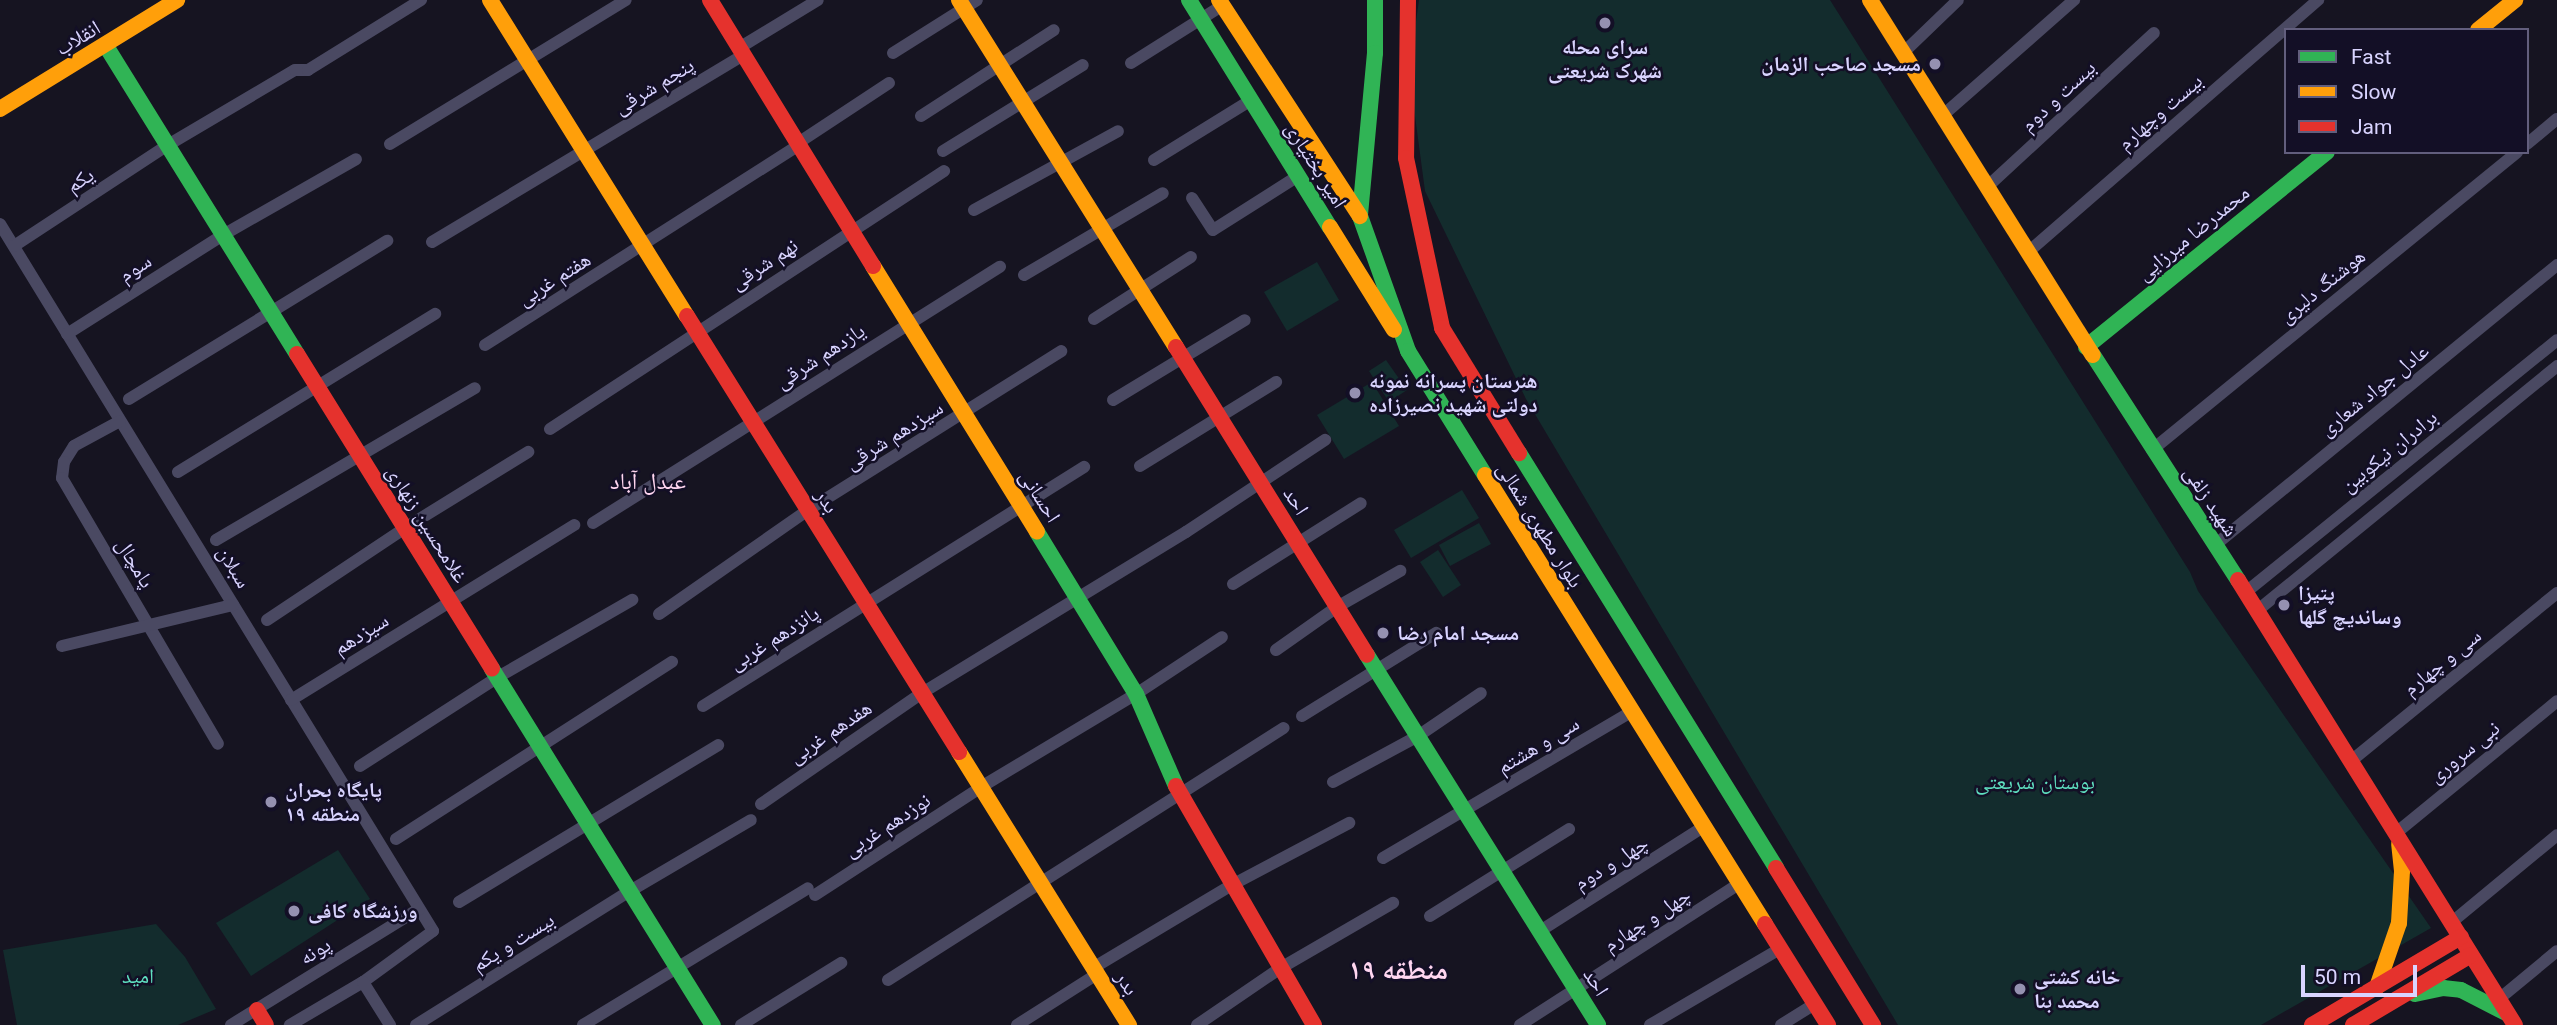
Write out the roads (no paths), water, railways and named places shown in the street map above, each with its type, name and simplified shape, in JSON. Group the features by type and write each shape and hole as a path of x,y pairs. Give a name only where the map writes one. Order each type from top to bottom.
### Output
{"street":[{"name":"انقلاب","path":"0,109 177,0"},
{"name":"یکم","path":"14,246 168,145 295,70 308,70 421,0"},
{"name":"بدر","path":"490,0 1129,1025"},
{"path":"390,144 626,0"},
{"name":"احسانی","path":"710,0 1136,694 1180,795 1230,886 1314,1025"},
{"name":"پنجم شرقی","path":"432,242 584,150 818,0"},
{"name":"امیر بختیاری","path":"1189,0 1408,351"},
{"name":"بلوار مطهری شمالی","path":"1375,0 1375,53 1360,216 1408,351 1828,1025"},
{"name":"بلوار مطهری شمالی","path":"1408,0 1406,158 1442,328 1873,1025"},
{"name":"شهید زلفی","path":"1870,0 2151,450 2258,610 2513,1021"},
{"path":"1903,53 1958,0"},
{"path":"1942,116 2074,0"},
{"name":"بیست وچهارم","path":"2286,28 2318,0"},
{"path":"2480,28 2515,0"},
{"path":"1131,63 1201,20 1221,2"},
{"name":"امیر بختیاری","path":"1221,2 1335,182 1360,216"},
{"path":"893,52 966,3"},
{"name":"احد","path":"966,3 998,64 1598,1025"},
{"path":"921,116 1054,30"},
{"name":"بیست وچهارم","path":"2027,253 2284,30"},
{"name":"بیست و دوم","path":"1987,187 2154,33"},
{"name":"غلامحسین زنهاری","path":"106,46 713,1025"},
{"path":"943,150 1083,65"},
{"name":"هفتم غربی","path":"485,345 643,246 889,83"},
{"path":"1154,160 1251,100"},
{"path":"2529,142 2557,119"},
{"path":"974,210 1118,131"},
{"name":"محمدرضا میرزایی","path":"2086,347 2325,154"},
{"name":"هوشنگ دلیری","path":"2151,450 2514,154"},
{"name":"سوم","path":"67,334 223,235 356,159"},
{"name":"نهم شرقی","path":"550,429 944,171"},
{"path":"1192,198 1213,230 1298,176"},
{"path":"1024,275 1163,194"},
{"name":"سبلان","path":"0,224 433,931 363,982"},
{"path":"129,399 272,314 387,241"},
{"path":"1094,319 1191,257"},
{"name":"عادل جواد شعاری","path":"2215,545 2557,265"},
{"name":"یازدهم شرقی","path":"593,523 754,423 908,322 1000,267"},
{"path":"178,472 435,314"},
{"path":"1113,400 1245,320"},
{"name":"برادران نیکوبین","path":"2246,592 2557,340"},
{"name":"سیزدهم شرقی","path":"659,614 808,510 965,414 1060,351"},
{"name":"برادران نیکوبین","path":"2258,610 2557,366"},
{"path":"1140,466 1276,383"},
{"path":"216,540 475,388"},
{"name":"پامچال","path":"120,421 74,446 64,462 62,478 218,744"},
{"name":"هفدهم غربی","path":"761,804 922,693 1186,532 1325,440"},
{"path":"267,620 405,528 528,452"},
{"name":"پانزدهم غربی","path":"703,706 1084,467"},
{"path":"1233,584 1361,503"},
{"name":"سیزدهم","path":"291,700 574,525"},
{"path":"1276,650 1337,607 1400,571"},
{"name":"سی و چهارم","path":"2351,761 2557,593"},
{"path":"360,766 498,677 632,600"},
{"path":"62,646 233,605"},
{"path":"1302,716 1436,633"},
{"name":"نوزدهم غربی","path":"583,1025 676,965 812,891 1136,694 1222,636"},
{"path":"396,839 672,662"},
{"path":"1333,782 1418,736 1481,693"},
{"name":"نبی سروری","path":"2396,834 2557,701"},
{"name":"سی و هشتم","path":"1383,858 1631,712"},
{"path":"888,980 1284,727"},
{"path":"459,902 718,744"},
{"path":"630,891 751,820"},
{"path":"1017,1025 1095,971 1230,886 1349,823"},
{"name":"چهل و دوم","path":"1540,931 1703,827"},
{"path":"1430,916 1569,829"},
{"path":"2377,987 2394,944 2402,899 2402,871 2396,834"},
{"path":"2452,922 2557,835"},
{"name":"چهل و چهارم","path":"1520,1025 1739,884"},
{"name":"بیست و یکم","path":"416,1025 630,891"},
{"path":"1197,1025 1279,969 1393,903"},
{"name":"پونه","path":"231,1025 419,909"},
{"path":"2312,1025 2461,937"},
{"path":"1650,1025 1781,948"},
{"path":"2499,999 2557,951"},
{"path":"2353,1025 2471,955"},
{"path":"741,1025 841,962"},
{"path":"290,1025 363,982 390,1025"},
{"path":"2391,1002 2422,991 2443,988 2461,990 2493,1004 2513,1021"},
{"path":"1781,1025 1815,1004"},
{"path":"257,1010 266,1025"}],"place":[{"name":"سرای محله شهرک شریعتی","path":"1605,23"},
{"name":"مسجد صاحب الزمان","path":"1935,64"},
{"name":"هنرستان پسرانه نمونه دولتی شهید نصیرزاده","path":"1355,393"},
{"name":"پتیزا وساندیچ گلها","path":"2284,605"},
{"name":"مسجد امام رضا","path":"1383,633"},
{"name":"پایگاه بحران منطقه ۱۹","path":"271,802"},
{"name":"ورزشگاه کافی","path":"294,911"},
{"name":"خانه کشتی محمد بنا","path":"2020,989"}],"district":[{"name":"عبدل آباد","path":"648,482"},
{"name":"منطقه ۱۹","path":"1398,970"}],"park label":[{"name":"بوستان شریعتی","path":"2035,782"},
{"name":"امید","path":"138,976"}]}
